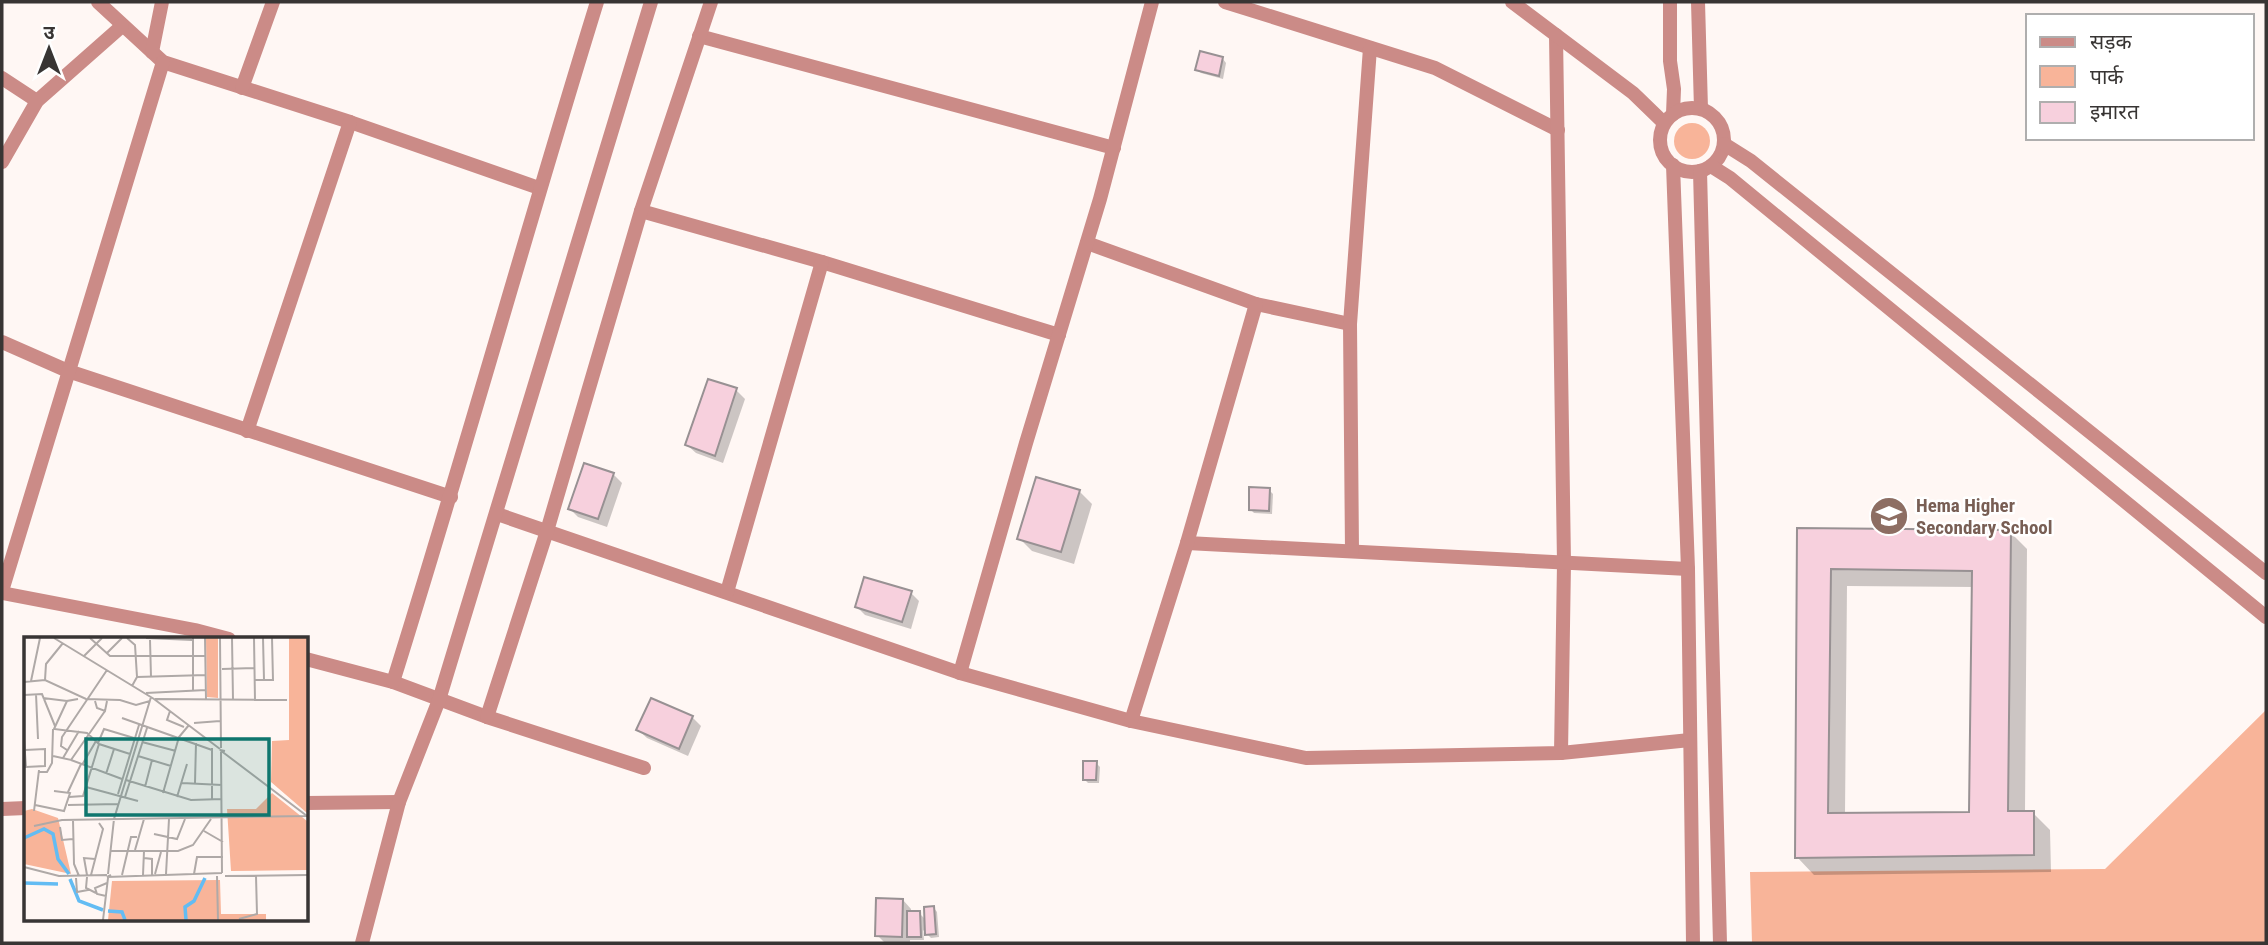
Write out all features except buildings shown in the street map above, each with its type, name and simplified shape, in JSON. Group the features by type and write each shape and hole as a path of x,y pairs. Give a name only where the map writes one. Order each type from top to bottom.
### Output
{"street":[{"path":"98,2 157,57 540,188"},
{"path":"162,2 157,57 2,592 221,637"},
{"path":"242,88 273,2"},
{"path":"393,682 451,497 597,2"},
{"path":"362,943 399,802 439,699 651,2"},
{"path":"487,718 547,531 641,211 711,2"},
{"path":"960,673 1087,243 1152,2"},
{"path":"1225,2 1435,68 1558,130"},
{"path":"1512,2 1669,118"},
{"path":"1669,118 1684,109 1702,109 1709,112 1718,121 1723,132 1724,145 1720,156 1705,168 1687,171 1673,165 1660,148 1660,135 1669,118 1674,89 1670,61 1670,2"},
{"path":"1698,2 1702,109"},
{"path":"2,162 37,101 122,26"},
{"path":"1556,35 1564,563 1561,752"},
{"path":"699,36 1114,148"},
{"path":"1352,551 1350,324 1370,48"},
{"path":"2,78 37,101"},
{"path":"247,431 350,122"},
{"path":"1724,145 1751,161 2266,573"},
{"path":"1673,165 1688,569 1693,943"},
{"path":"1705,168 1730,178 2266,617"},
{"path":"1705,168 1720,943"},
{"path":"641,211 822,262 1059,335"},
{"path":"1087,243 1256,304 1350,324"},
{"path":"727,592 822,262"},
{"path":"1131,721 1188,543 1256,304"},
{"path":"2,342 68,371 451,497"},
{"path":"497,514 960,673 1131,721 1306,758 1561,752 1690,740"},
{"path":"1188,543 1688,569"},
{"path":"308,660 393,682 487,718 644,768"},
{"path":"308,803 399,802"},
{"path":"2,810 24,808"}],"green space":[{"path":"1692,123 1705,128 1710,141 1705,154 1692,159 1679,154 1674,141 1679,128"},
{"path":"2266,710 2266,943 1752,943 1750,872 2105,869"}],"place":[{"name":"Hema Higher Secondary School","path":"1889,516"}]}
